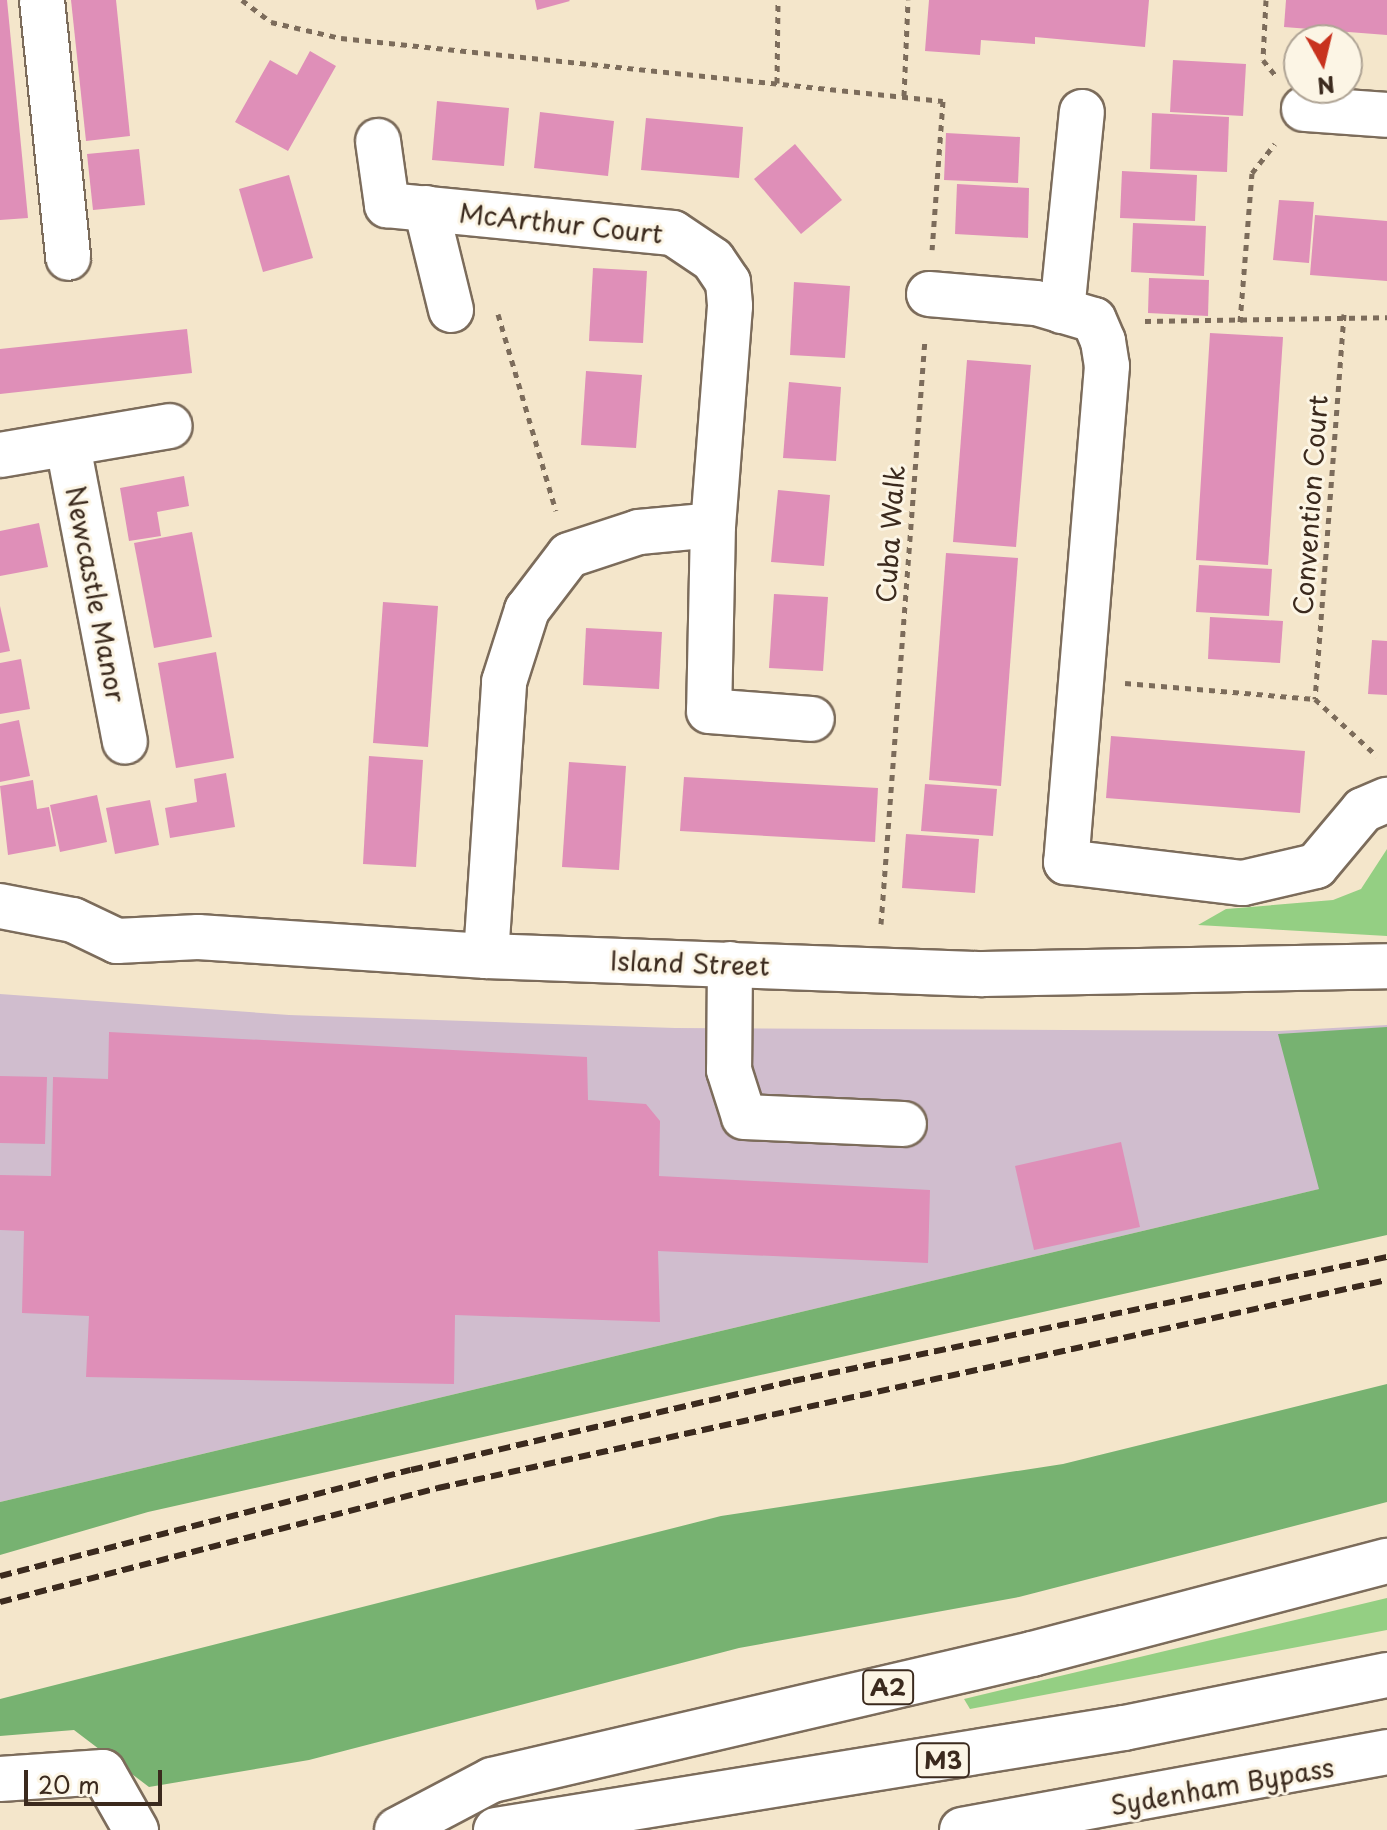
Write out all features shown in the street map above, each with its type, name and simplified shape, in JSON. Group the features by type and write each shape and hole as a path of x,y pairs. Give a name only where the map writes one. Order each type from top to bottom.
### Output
{"main road":[{"path":"42,0 68,258"},
{"path":"1304,109 1387,115"},
{"path":"1082,112 1078,315 1107,366 1066,862 1243,883 1316,866 1363,810 1387,800"},
{"name":"McArthur Court","path":"378,141 387,205 673,233 713,260 728,282 730,306 713,525 709,711 812,719"},
{"path":"426,208 451,310"},
{"path":"929,294 1036,303 1078,315"},
{"path":"0,455 68,446 170,426"},
{"name":"Newcastle Manor","path":"68,446 125,742"},
{"path":"486,956 504,682 527,610 569,555 639,532 713,525"},
{"name":"Island Street","path":"0,906 73,920 117,941 198,937 486,956 877,970 1168,974 1387,966"},
{"path":"730,964 729,1070 744,1117 904,1124"},
{"name":"A2","path":"397,1830 492,1780 1032,1654 1387,1561"},
{"name":"M3","path":"496,1830 1094,1733 1387,1675"},
{"name":"Sydenham Bypass","path":"962,1830 1387,1752"},
{"path":"0,1779 103,1772 136,1830"}],"path":[{"path":"242,0 271,22 341,38 904,96 908,0"},
{"path":"777,83 778,0"},
{"path":"1240,322 1252,173 1304,109 1263,60 1266,0"},
{"name":"Cuba Walk","path":"877,970 943,101 904,96"},
{"path":"495,302 569,555"},
{"path":"1078,315 1240,322 1344,314 1387,317"},
{"name":"Convention Court","path":"1315,699 1344,314"},
{"path":"1081,680 1315,699 1387,765"}],"shaded area":[{"path":"0,994 289,1015 675,1028 1279,1031 1387,1025 1387,1173 0,1502"}],"green space":[{"path":"1387,849 1387,936 1198,925 1226,909 1333,900 1361,889"},
{"path":"1387,1027 1387,1235 148,1512 0,1555 0,1502 1319,1189 1278,1034"},
{"path":"1387,1384 1387,1502 1019,1597 739,1648 309,1760 149,1787 74,1730 0,1736 0,1699 721,1516 1063,1464"},
{"path":"1387,1598 1387,1630 970,1709 964,1699"}],"building":[{"path":"0,0 7,0 28,218 0,220"},
{"path":"71,0 116,0 130,136 86,141"},
{"path":"535,0 569,0 570,1 537,10"},
{"path":"929,0 1149,0 1145,47 1035,37 1035,44 981,40 980,55 925,51"},
{"path":"1286,0 1387,0 1387,35 1363,33 1363,24 1284,24"},
{"path":"310,51 336,66 288,151 235,122 270,60 297,75"},
{"path":"1173,60 1246,64 1243,116 1170,112"},
{"path":"437,101 509,108 504,166 432,160"},
{"path":"540,112 614,121 608,176 534,168"},
{"path":"1152,113 1229,117 1227,172 1150,169"},
{"path":"646,118 743,127 739,178 641,170"},
{"path":"946,133 1020,137 1018,183 944,180"},
{"path":"795,144 842,200 801,234 754,179"},
{"path":"139,149 145,205 93,210 87,154"},
{"path":"1122,171 1197,175 1195,221 1120,218"},
{"path":"289,175 313,258 263,272 239,189"},
{"path":"957,184 1029,188 1028,238 955,234"},
{"path":"1279,200 1314,202 1309,263 1273,260"},
{"path":"1315,215 1387,221 1387,281 1310,275"},
{"path":"1133,223 1206,226 1204,276 1131,272"},
{"path":"593,268 647,271 643,343 589,341"},
{"path":"1149,278 1209,280 1208,316 1148,313"},
{"path":"794,282 850,286 845,358 790,355"},
{"path":"187,329 192,373 0,394 0,349"},
{"path":"1210,333 1283,337 1268,565 1196,560"},
{"path":"967,360 1031,365 1016,547 953,542"},
{"path":"586,371 642,375 636,448 581,445"},
{"path":"789,382 841,387 836,461 783,458"},
{"path":"184,476 189,506 157,512 161,536 129,541 120,488"},
{"path":"778,490 830,495 824,566 771,562"},
{"path":"39,523 48,567 0,576 0,531"},
{"path":"192,532 212,637 154,648 134,543"},
{"path":"946,553 1018,558 1001,786 929,780"},
{"path":"1199,565 1272,569 1269,616 1196,612"},
{"path":"774,594 828,597 823,671 769,668"},
{"path":"383,602 438,606 428,747 373,743"},
{"path":"0,606 10,651 0,653"},
{"path":"1210,617 1283,621 1280,663 1208,659"},
{"path":"586,628 662,632 659,689 583,685"},
{"path":"1372,640 1387,641 1387,695 1368,694"},
{"path":"216,652 234,758 176,768 158,663"},
{"path":"21,659 30,709 0,714 0,663"},
{"path":"19,720 30,776 0,782 0,724"},
{"path":"1111,736 1305,751 1300,813 1106,798"},
{"path":"369,756 423,760 416,867 363,864"},
{"path":"569,762 626,766 619,870 562,867"},
{"path":"226,773 235,827 170,838 165,808 197,802 194,779"},
{"path":"684,777 878,788 875,842 680,831"},
{"path":"33,780 37,809 49,807 56,846 8,855 0,786"},
{"path":"925,784 997,789 993,836 921,831"},
{"path":"97,795 107,842 60,852 50,805"},
{"path":"150,800 159,845 115,854 106,808"},
{"path":"906,834 979,839 975,893 902,888"},
{"path":"109,1032 587,1057 588,1100 646,1104 660,1121 659,1176 930,1190 928,1263 658,1251 660,1322 455,1315 454,1384 86,1377 89,1316 22,1313 24,1231 0,1230 0,1175 51,1176 53,1077 108,1079"},
{"path":"0,1076 47,1077 45,1144 0,1143"},
{"path":"1121,1142 1140,1227 1034,1250 1015,1166"}],"railway":[{"path":"0,1576 411,1470 793,1381 1387,1257"},
{"path":"0,1602 438,1488 1387,1280"}]}
